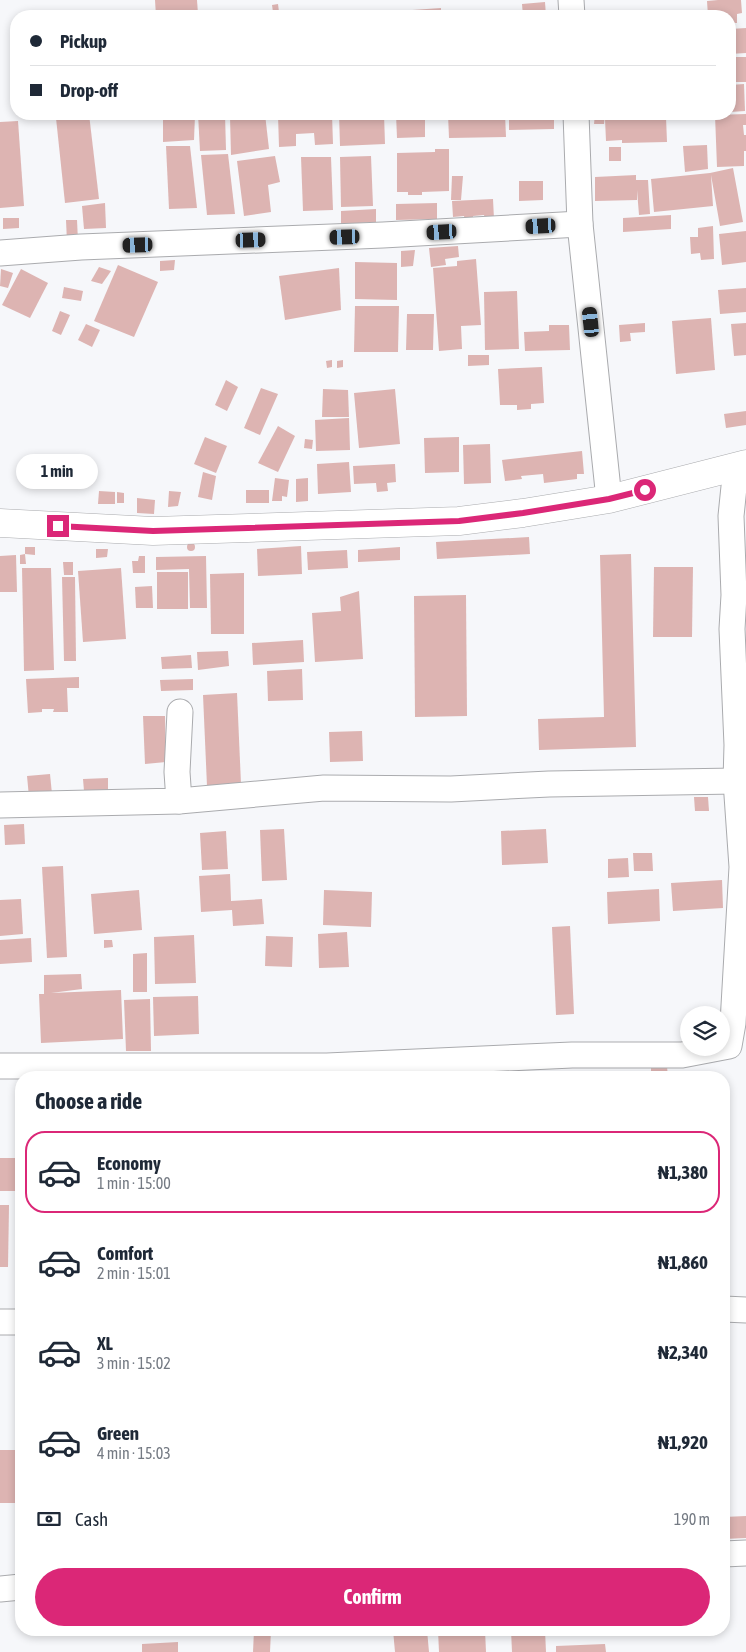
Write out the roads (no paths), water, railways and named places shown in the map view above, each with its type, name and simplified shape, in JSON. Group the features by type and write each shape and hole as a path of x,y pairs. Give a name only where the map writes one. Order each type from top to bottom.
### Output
{"street":[{"path":"576,120 580,224 609,499"},
{"path":"0,253 81,247 383,235 580,224"},
{"path":"0,523 153,531 449,522 523,513 609,499 741,466 731,516 734,595 732,629 737,745 736,781 742,867 734,1023 730,1046 682,1055 572,1055 328,1066 0,1066"},
{"path":"179,801 177,772 180,712"},
{"path":"0,805 179,801 324,788 450,789 549,784 736,781"},
{"path":"730,1310 746,1310"},
{"path":"0,1322 15,1322"},
{"path":"730,1554 746,1553"},
{"path":"0,1589 15,1588"}]}
